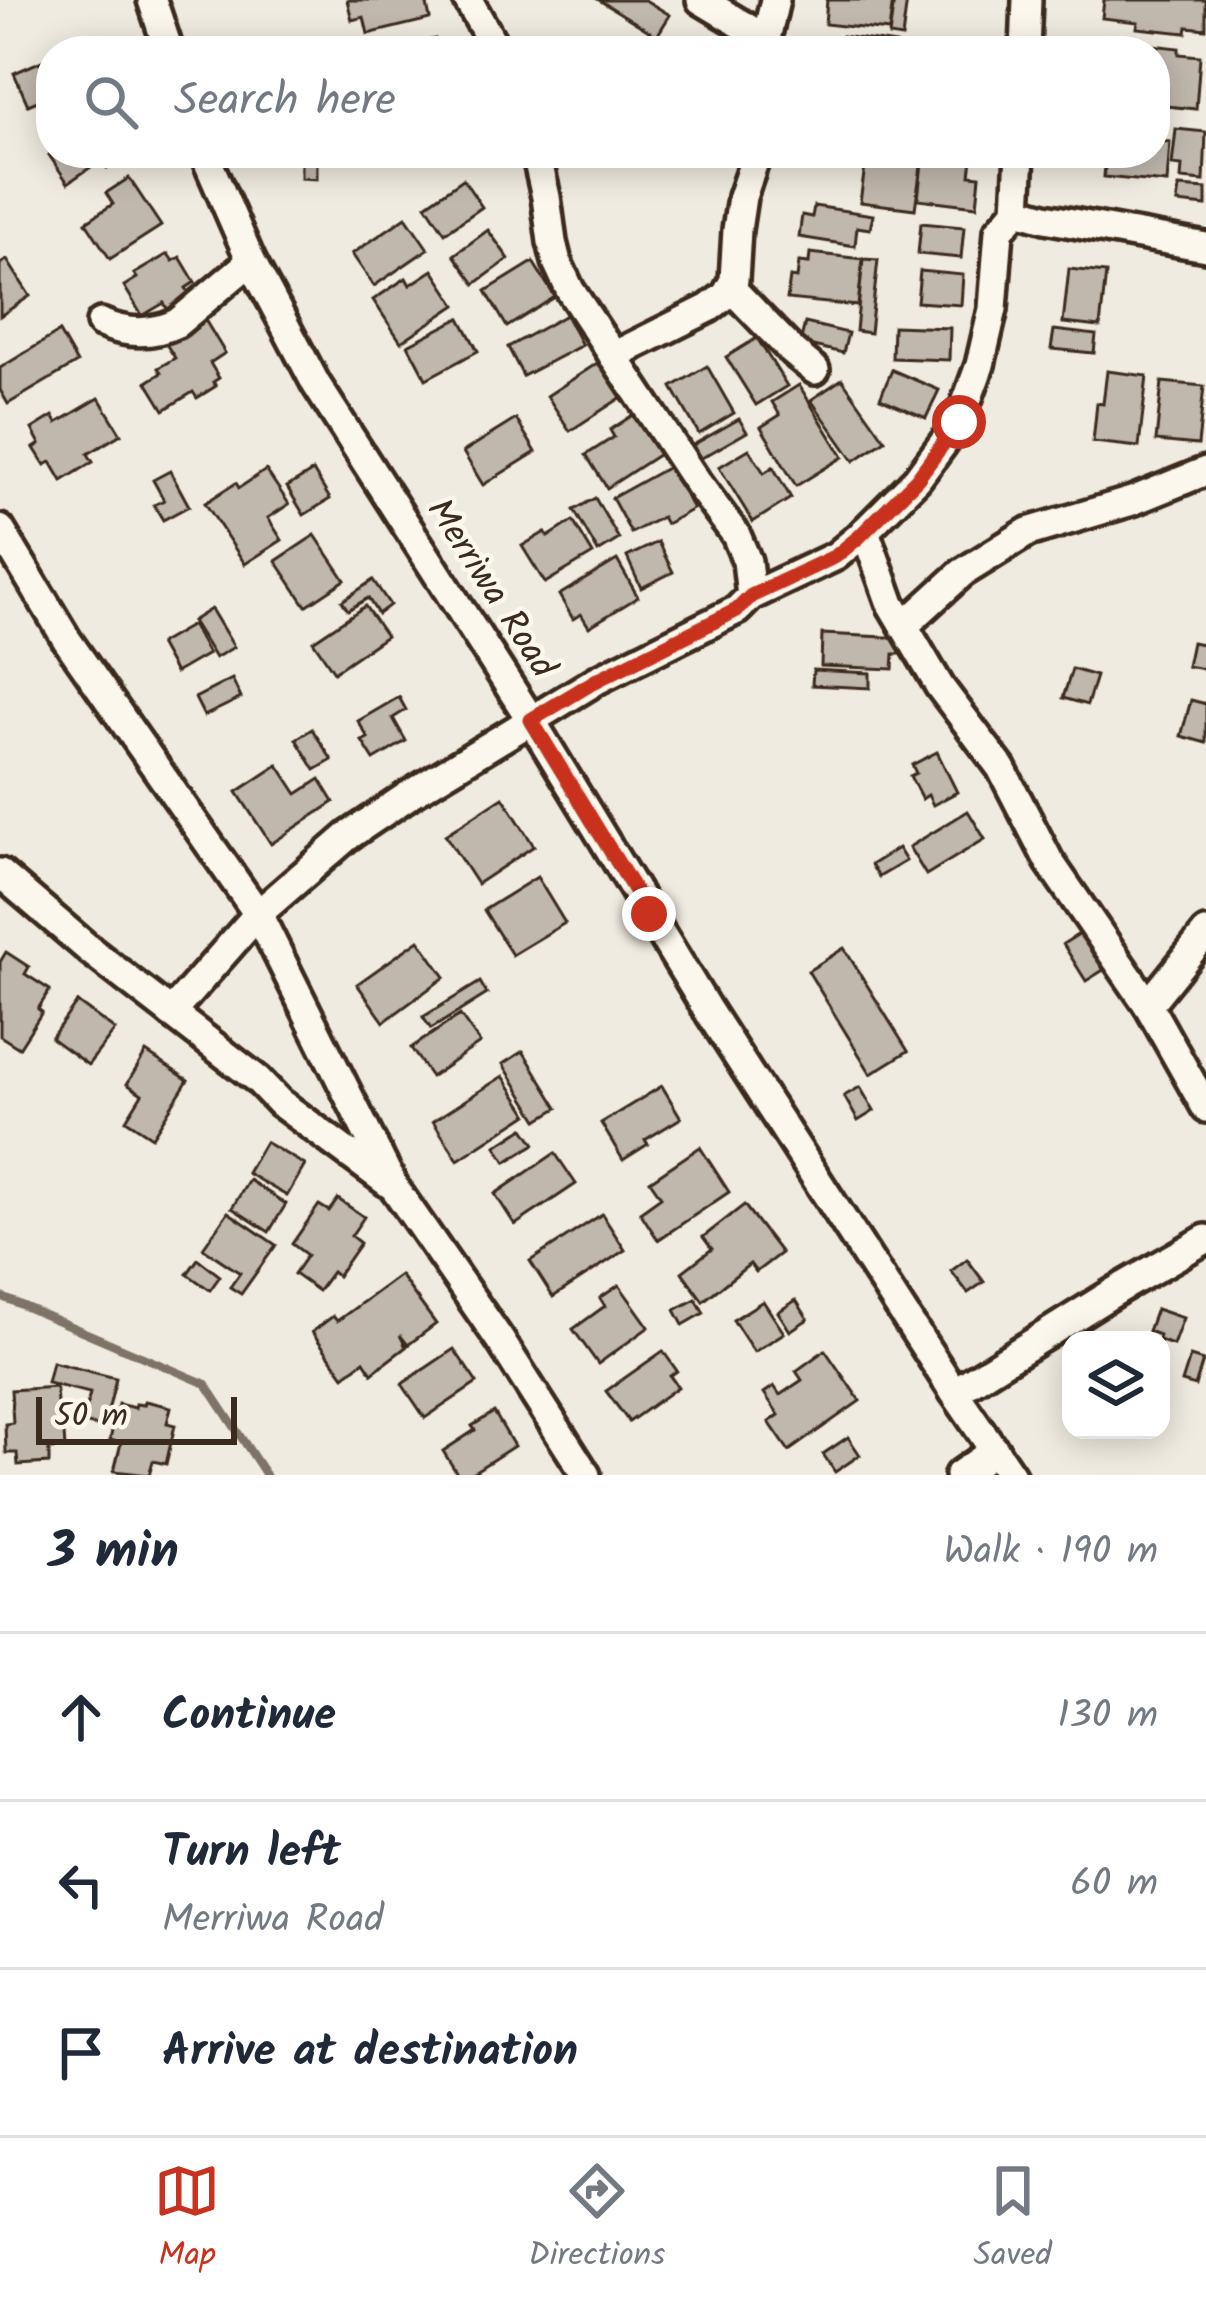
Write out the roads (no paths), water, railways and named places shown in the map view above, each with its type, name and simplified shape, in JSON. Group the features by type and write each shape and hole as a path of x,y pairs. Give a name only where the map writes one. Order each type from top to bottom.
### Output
{"street":[{"path":"152,0 164,36"},
{"path":"468,0 488,36"},
{"path":"701,0 753,36"},
{"path":"768,36 775,0"},
{"path":"1025,36 1027,0"},
{"name":"Merriwa Road","path":"210,168 251,261 316,383 531,720 707,1009 1011,1475"},
{"path":"539,168 557,262 613,356 736,536 751,577 751,596"},
{"path":"613,356 709,308 731,288 736,230 753,168"},
{"path":"172,1013 258,914 348,836 597,680 737,610 751,596 836,556 865,531 917,479 959,422 980,365 993,309 1000,231 1017,210 1019,168"},
{"path":"1017,210 1206,247"},
{"path":"101,323 134,332 164,329 251,261"},
{"path":"731,288 815,370"},
{"path":"904,626 962,573 1028,532 1132,501 1206,471"},
{"path":"0,529 68,640 258,914 394,1187 586,1475"},
{"path":"865,531 891,604 940,687 1001,768 1049,861 1148,1005 1206,1108"},
{"path":"0,873 91,951 258,1080 279,1102 394,1187"},
{"path":"1148,1005 1206,933"},
{"path":"954,1392 1206,1239"},
{"path":"959,1475 994,1450"}],"waterway":[{"path":"0,1296 206,1384 266,1475"}]}
